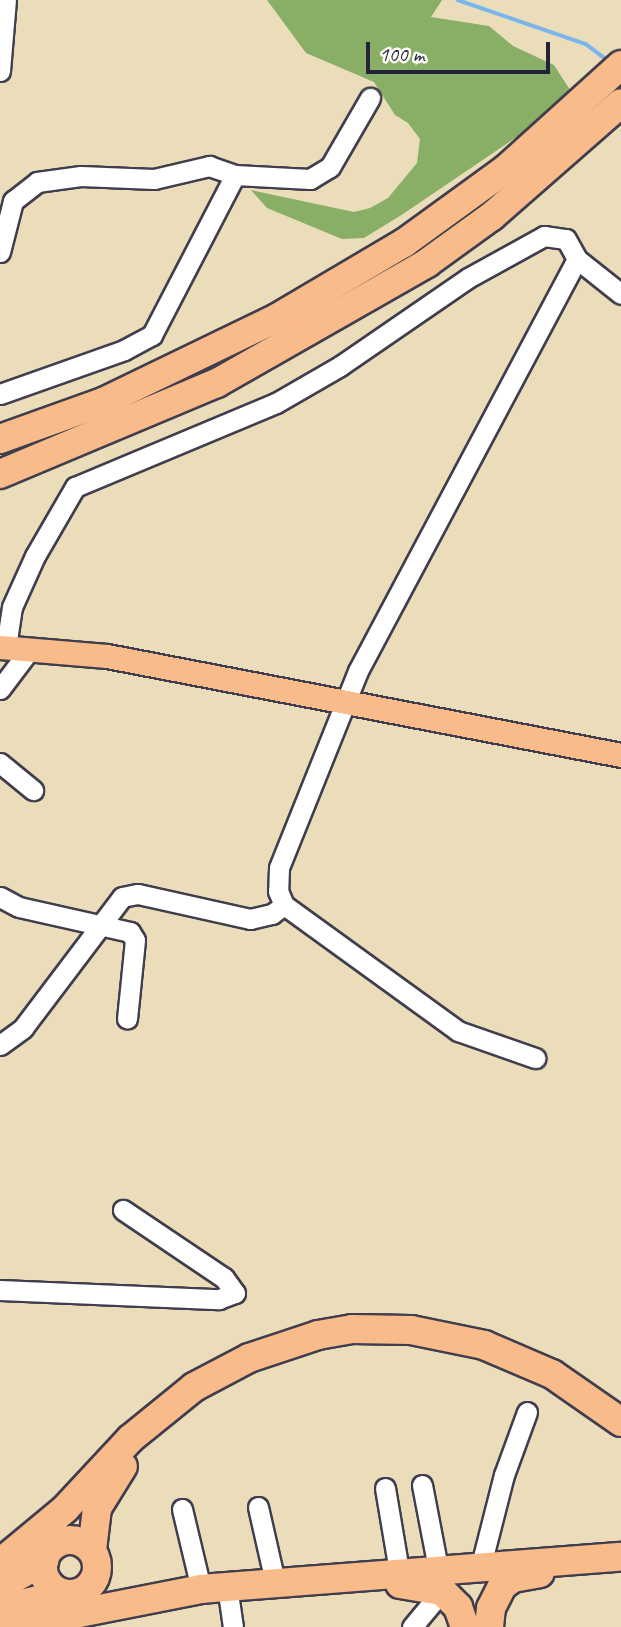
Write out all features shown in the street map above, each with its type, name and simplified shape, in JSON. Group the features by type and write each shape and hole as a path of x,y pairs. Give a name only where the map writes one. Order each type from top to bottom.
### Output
{"highway":[{"path":"0,439 103,402 277,317 404,243 535,144 621,65"},
{"path":"0,474 217,383 427,263 555,163 621,103"},
{"path":"0,1563 55,1518 161,1410 223,1369 285,1343 352,1329 411,1330 484,1345 552,1374 621,1422"},
{"path":"0,1609 76,1591 97,1574 92,1550 97,1508 135,1452 160,1429 242,1375 325,1348 407,1344 489,1361 574,1405 621,1440"},
{"path":"130,1439 52,1551 49,1585 76,1591 152,1598"},
{"path":"0,1586 52,1551 77,1541 92,1550"},
{"path":"489,1627 494,1600 505,1583 565,1568 578,1559"},
{"path":"363,1576 440,1579 474,1566 617,1559"},
{"path":"472,1627 474,1566"},
{"path":"8,1627 214,1588 399,1572 440,1579 458,1607 466,1627"}],"main road":[{"path":"2,648 31,648 107,656 343,704 621,755"}],"street":[{"path":"0,71 6,0"},
{"path":"0,252 13,201 37,182 81,176 154,179 209,166 235,175 310,180 330,167 370,98"},
{"path":"0,394 124,350 152,335 235,175"},
{"path":"2,648 12,607 35,556 75,487 276,403 340,366 468,278 544,236 566,239 577,259 621,294"},
{"path":"535,1058 458,1031 284,905 278,891 279,867 343,704 577,259"},
{"path":"0,689 31,648"},
{"path":"0,764 33,790"},
{"path":"0,1045 23,1028 104,925 122,897 138,894 250,919 272,914 284,905"},
{"path":"0,897 19,907 130,932 135,940 127,1019"},
{"path":"0,1290 219,1299 235,1293 224,1278 123,1210"},
{"path":"474,1566 527,1412"},
{"path":"412,1627 440,1579 422,1485"},
{"path":"385,1488 399,1572"},
{"path":"258,1507 275,1582"},
{"path":"182,1509 233,1627"}],"green space":[{"path":"267,0 442,0 431,17 489,26 513,46 554,65 572,93 521,134 403,214 364,238 342,239 267,208 251,190 354,212 370,208 388,198 417,163 420,139 408,123 395,115 374,82 306,53"}],"waterway":[{"path":"458,0 586,44 610,62"}]}
